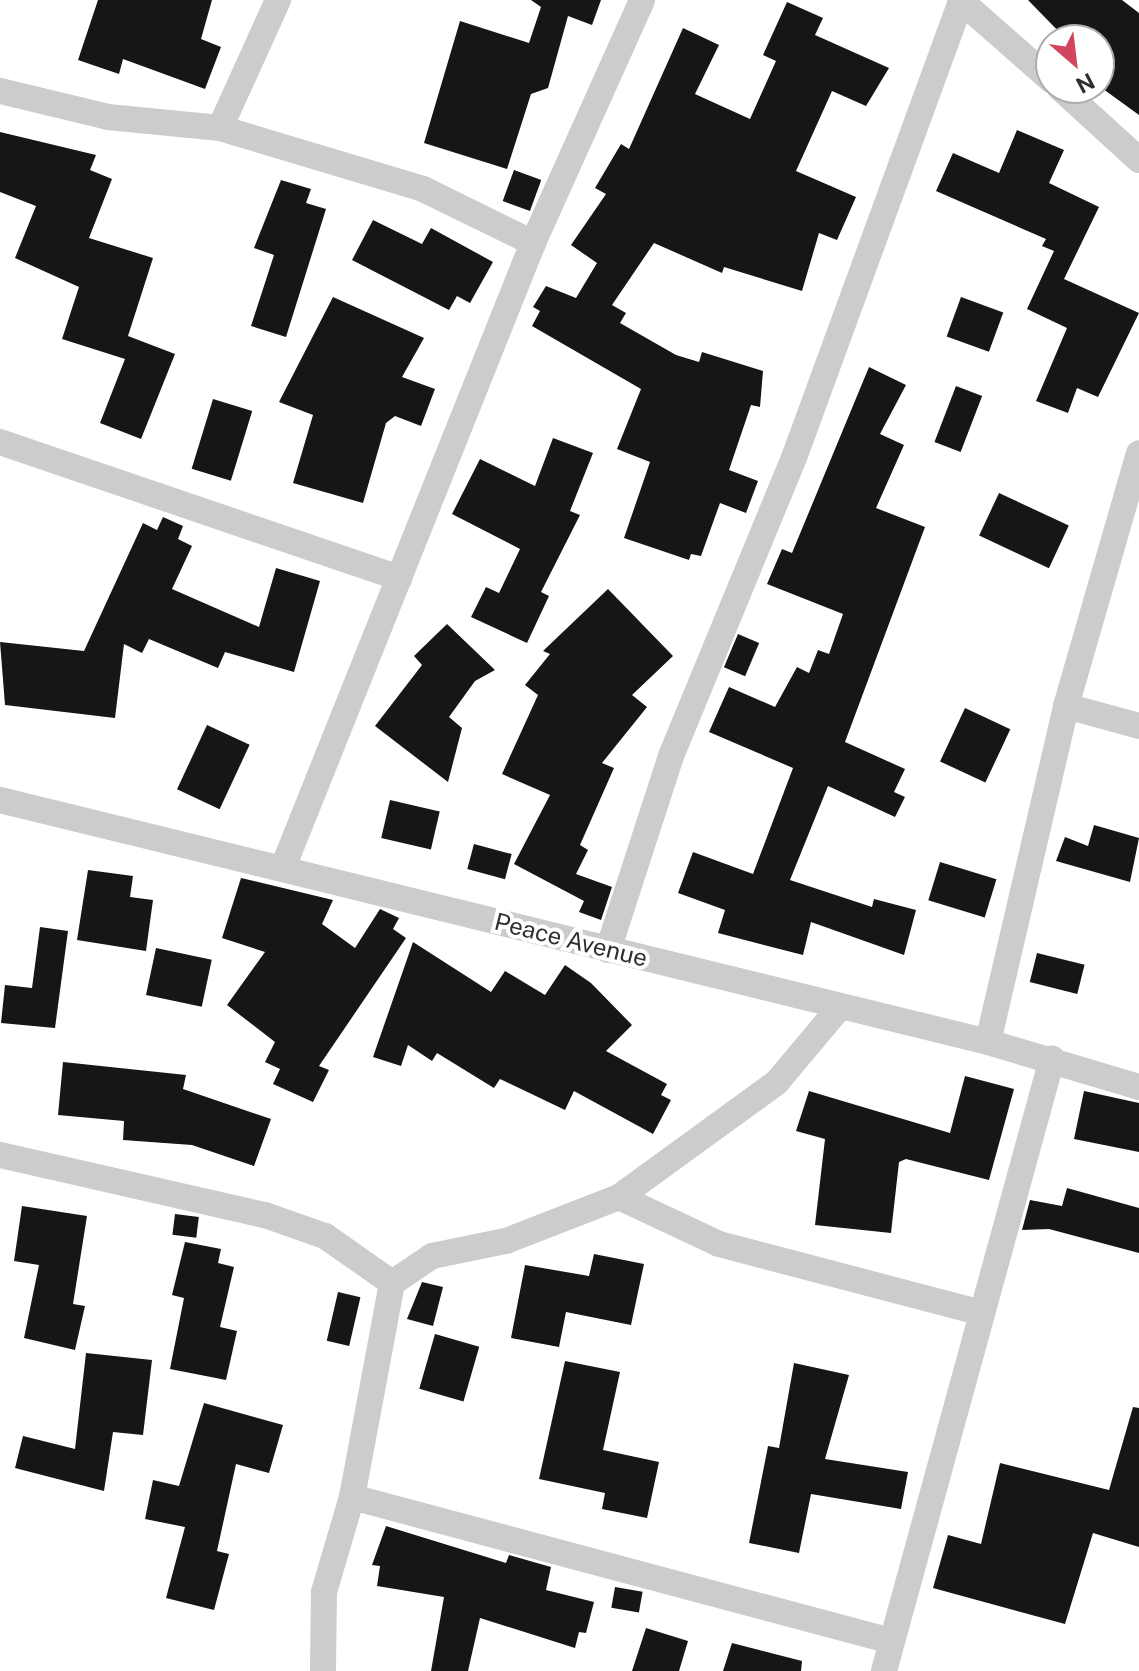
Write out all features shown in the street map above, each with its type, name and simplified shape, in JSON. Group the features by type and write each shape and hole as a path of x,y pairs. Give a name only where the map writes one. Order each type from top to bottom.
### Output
{"street":[{"path":"220,128 278,0"},
{"path":"284,865 533,243 642,0"},
{"path":"608,950 671,756 795,455 960,1 1035,66"},
{"path":"0,91 108,117 220,128 423,189 533,243"},
{"path":"1078,104 1139,160"},
{"path":"0,442 399,578"},
{"path":"988,1042 1066,706 1139,453"},
{"path":"1066,706 1139,726"},
{"name":"Peace Avenue","path":"0,800 284,865 608,950 988,1042 1139,1087"},
{"path":"323,1671 324,1592 352,1497 392,1283 432,1256 506,1241 619,1197 777,1082 839,1008"},
{"path":"884,1671 1052,1059"},
{"path":"0,1155 265,1215 325,1236 392,1283"},
{"path":"619,1197 719,1244 982,1313"},
{"path":"352,1497 891,1641"}],"building":[{"path":"98,0 212,0 201,39 221,47 205,89 123,59 119,74 78,60"},
{"path":"531,0 601,0 592,25 568,16 548,88 531,94 507,169 424,143 460,21 529,43 541,7"},
{"path":"1028,0 1122,0 1139,13 1139,115 1115,98 1115,24 1051,24"},
{"path":"787,2 823,18 815,35 889,68 866,106 832,91 796,171 856,197 837,240 819,233 802,291 724,267 722,273 654,243 612,305 626,313 620,323 676,355 699,362 702,352 763,371 760,407 751,405 729,470 758,481 746,513 720,503 701,556 691,554 689,560 624,538 650,462 617,449 641,389 532,326 540,311 533,307 546,286 576,298 597,263 571,245 606,194 595,188 621,144 629,149 683,28 719,45 695,94 750,119 776,61 763,55"},
{"path":"1017,130 1064,150 1049,183 1099,207 1064,279 1139,313 1098,397 1077,388 1068,413 1036,401 1067,328 1027,309 1054,251 1042,246 1046,239 936,191 953,153 999,173"},
{"path":"0,132 96,155 90,170 112,179 89,238 153,258 128,336 175,354 141,439 100,423 125,359 62,339 79,287 15,258 36,206 0,192"},
{"path":"514,170 541,180 530,211 503,201"},
{"path":"281,180 311,189 306,203 326,209 286,337 251,326 274,255 254,248"},
{"path":"373,220 422,244 431,228 493,262 470,303 457,296 449,310 352,260"},
{"path":"333,297 424,338 402,377 435,389 421,426 395,416 386,423 363,503 293,483 313,415 279,402"},
{"path":"961,297 1003,312 989,352 947,336"},
{"path":"869,367 906,385 880,434 904,445 876,508 925,527 845,742 905,769 894,792 905,797 895,817 828,786 790,880 872,907 874,899 916,910 904,955 811,922 803,955 718,933 725,910 678,893 693,852 753,874 793,768 709,732 729,687 775,707 797,667 809,673 818,650 829,654 843,614 767,584 782,549 792,553"},
{"path":"956,386 982,396 961,452 934,442"},
{"path":"213,399 252,411 231,481 192,469"},
{"path":"553,438 593,453 570,511 580,515 541,592 549,596 527,643 471,617 486,587 499,593 520,549 452,514 480,459 535,486"},
{"path":"999,493 1069,526 1049,568 979,536"},
{"path":"163,517 183,526 178,539 192,546 172,589 259,627 276,568 320,581 294,672 225,652 218,668 149,639 142,653 124,644 115,718 5,705 0,642 84,651 143,523 157,530"},
{"path":"608,589 673,656 632,695 647,707 602,763 614,768 580,845 588,850 576,874 612,887 601,920 579,912 584,901 514,864 550,795 502,774 538,695 525,685 550,654 543,651"},
{"path":"447,624 495,670 475,681 449,717 462,728 448,782 375,726 422,665 414,656"},
{"path":"738,634 759,643 745,676 724,667"},
{"path":"965,708 1010,729 985,783 940,761"},
{"path":"207,725 250,745 220,809 177,789"},
{"path":"390,800 440,811 431,849 381,838"},
{"path":"1094,825 1139,838 1130,882 1056,861 1065,837 1088,846"},
{"path":"474,844 512,854 505,879 467,869"},
{"path":"940,862 996,879 985,918 928,900"},
{"path":"88,870 133,876 130,897 153,900 146,951 77,940"},
{"path":"241,878 333,900 322,924 355,948 380,909 399,918 393,929 406,938 319,1066 329,1070 313,1102 273,1084 280,1069 265,1062 275,1042 227,1005 265,952 222,938"},
{"path":"40,927 68,931 55,1028 1,1023 5,985 32,988"},
{"path":"413,942 491,992 505,971 545,995 565,965 591,983 632,1025 606,1051 667,1084 661,1095 671,1100 653,1134 574,1091 565,1110 500,1079 494,1088 437,1053 432,1061 408,1045 401,1066 373,1057"},
{"path":"156,948 212,960 202,1007 146,995"},
{"path":"1037,953 1085,965 1077,994 1030,982"},
{"path":"63,1062 186,1075 183,1089 271,1119 254,1166 192,1145 123,1140 124,1121 58,1115"},
{"path":"965,1076 1014,1089 989,1180 906,1159 899,1162 891,1233 815,1225 825,1139 796,1131 809,1091 950,1133"},
{"path":"1084,1091 1139,1103 1139,1152 1074,1139"},
{"path":"1067,1188 1139,1208 1139,1253 1049,1229 1022,1230 1030,1200 1062,1206"},
{"path":"22,1206 87,1216 73,1304 85,1306 75,1350 24,1338 39,1265 14,1261"},
{"path":"175,1214 199,1217 196,1238 172,1235"},
{"path":"185,1242 221,1249 218,1263 234,1267 220,1327 237,1331 226,1380 170,1369 184,1298 172,1295"},
{"path":"594,1254 644,1264 631,1325 566,1312 559,1347 511,1338 525,1265 589,1276"},
{"path":"422,1282 443,1287 433,1326 407,1319"},
{"path":"338,1292 360,1297 349,1346 327,1341"},
{"path":"435,1334 479,1347 464,1401 419,1389"},
{"path":"86,1353 152,1360 143,1435 113,1432 104,1491 15,1468 23,1436 75,1449"},
{"path":"565,1361 620,1372 603,1450 659,1462 647,1518 602,1509 605,1493 539,1479"},
{"path":"794,1363 849,1375 825,1459 908,1472 901,1509 811,1494 799,1553 749,1543 768,1446 779,1448"},
{"path":"204,1403 283,1425 269,1473 236,1464 217,1551 229,1554 214,1610 166,1598 185,1527 145,1519 153,1480 179,1486"},
{"path":"1133,1407 1139,1408 1139,1547 1093,1533 1065,1624 933,1588 948,1535 981,1544 1000,1463 1109,1490"},
{"path":"386,1526 506,1563 509,1555 551,1567 546,1590 594,1602 586,1633 579,1632 575,1648 480,1618 468,1671 431,1671 444,1597 377,1586 380,1566 372,1565"},
{"path":"615,1587 643,1592 639,1613 611,1608"},
{"path":"646,1628 688,1641 679,1671 632,1671"},
{"path":"732,1643 802,1661 801,1671 723,1671"}]}
